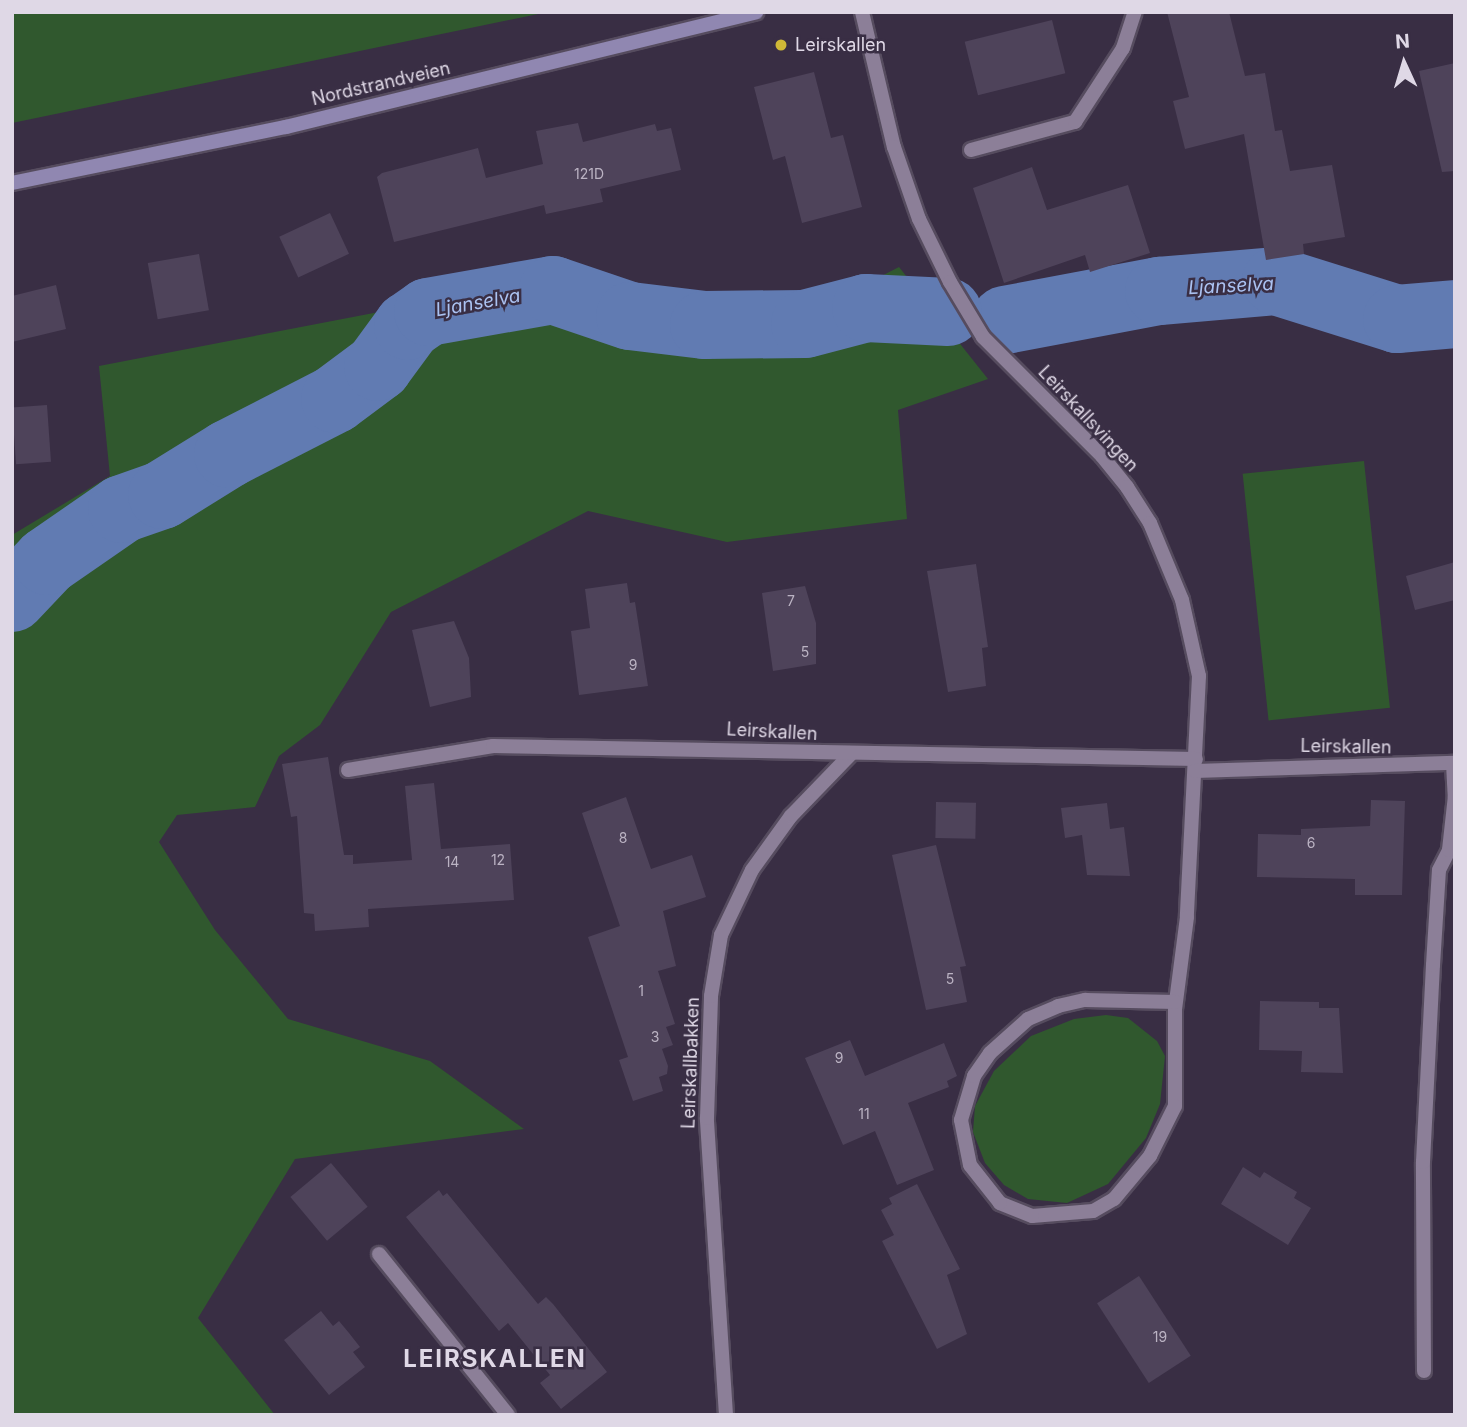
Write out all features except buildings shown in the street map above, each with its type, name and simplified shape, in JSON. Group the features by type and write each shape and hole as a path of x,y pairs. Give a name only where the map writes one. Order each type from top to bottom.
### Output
{"main road":[{"name":"Nordstrandveien","path":"12,183 286,127 756,12"}],"street":[{"name":"Leirskallsvingen","path":"862,12 894,147 919,219 950,282 983,337 1102,456 1150,523 1182,600 1199,676 1187,917 1175,1002 1175,1106 1150,1156 1133,1178 1114,1199 1093,1211 1068,1217 1032,1216 1000,1203 970,1165 961,1120 974,1076 990,1053 1028,1019 1058,1006 1085,1000 1175,1002"},
{"path":"971,150 1075,122 1123,48 1135,12"},
{"name":"Leirskallen","path":"348,770 493,746 670,747 1196,765 1454,763"},
{"name":"Leirskallbakken","path":"726,1415 707,1118 711,996 722,935 752,870 791,816 850,755"},
{"path":"1424,1371 1423,1176 1432,992 1439,870 1449,850 1455,796 1454,763"},
{"path":"379,1254 509,1415"}],"green space":[{"path":"12,12 548,12 12,123"},
{"path":"534,264 792,322 899,267 988,379 898,410 907,519 727,542 588,511 391,612 320,725 279,756 255,807 177,815 159,842 215,930 288,1019 430,1061 524,1129 295,1159 198,1318 275,1415 12,1415 12,535 110,476 99,366 405,307"},
{"path":"1364,461 1390,708 1269,720 1243,474"},
{"path":"1106,1015 1128,1018 1157,1041 1165,1056 1160,1104 1146,1138 1108,1184 1067,1203 1028,1199 1004,1185 985,1163 973,1132 975,1106 994,1071 1031,1036 1074,1019"}],"waterway":[{"name":"Ljanselva","path":"1005,320 1159,291 1276,281 1397,319 1455,314"},
{"name":"Ljanselva","path":"12,598 47,561 122,509 162,495 228,454 335,399 378,367 408,326 428,312 553,290 630,316 704,325 805,324 866,308 948,312"}],"place":[{"name":"Leirskallen","path":"781,45"}],"district":[{"name":"LEIRSKALLEN","path":"495,1359"}]}
